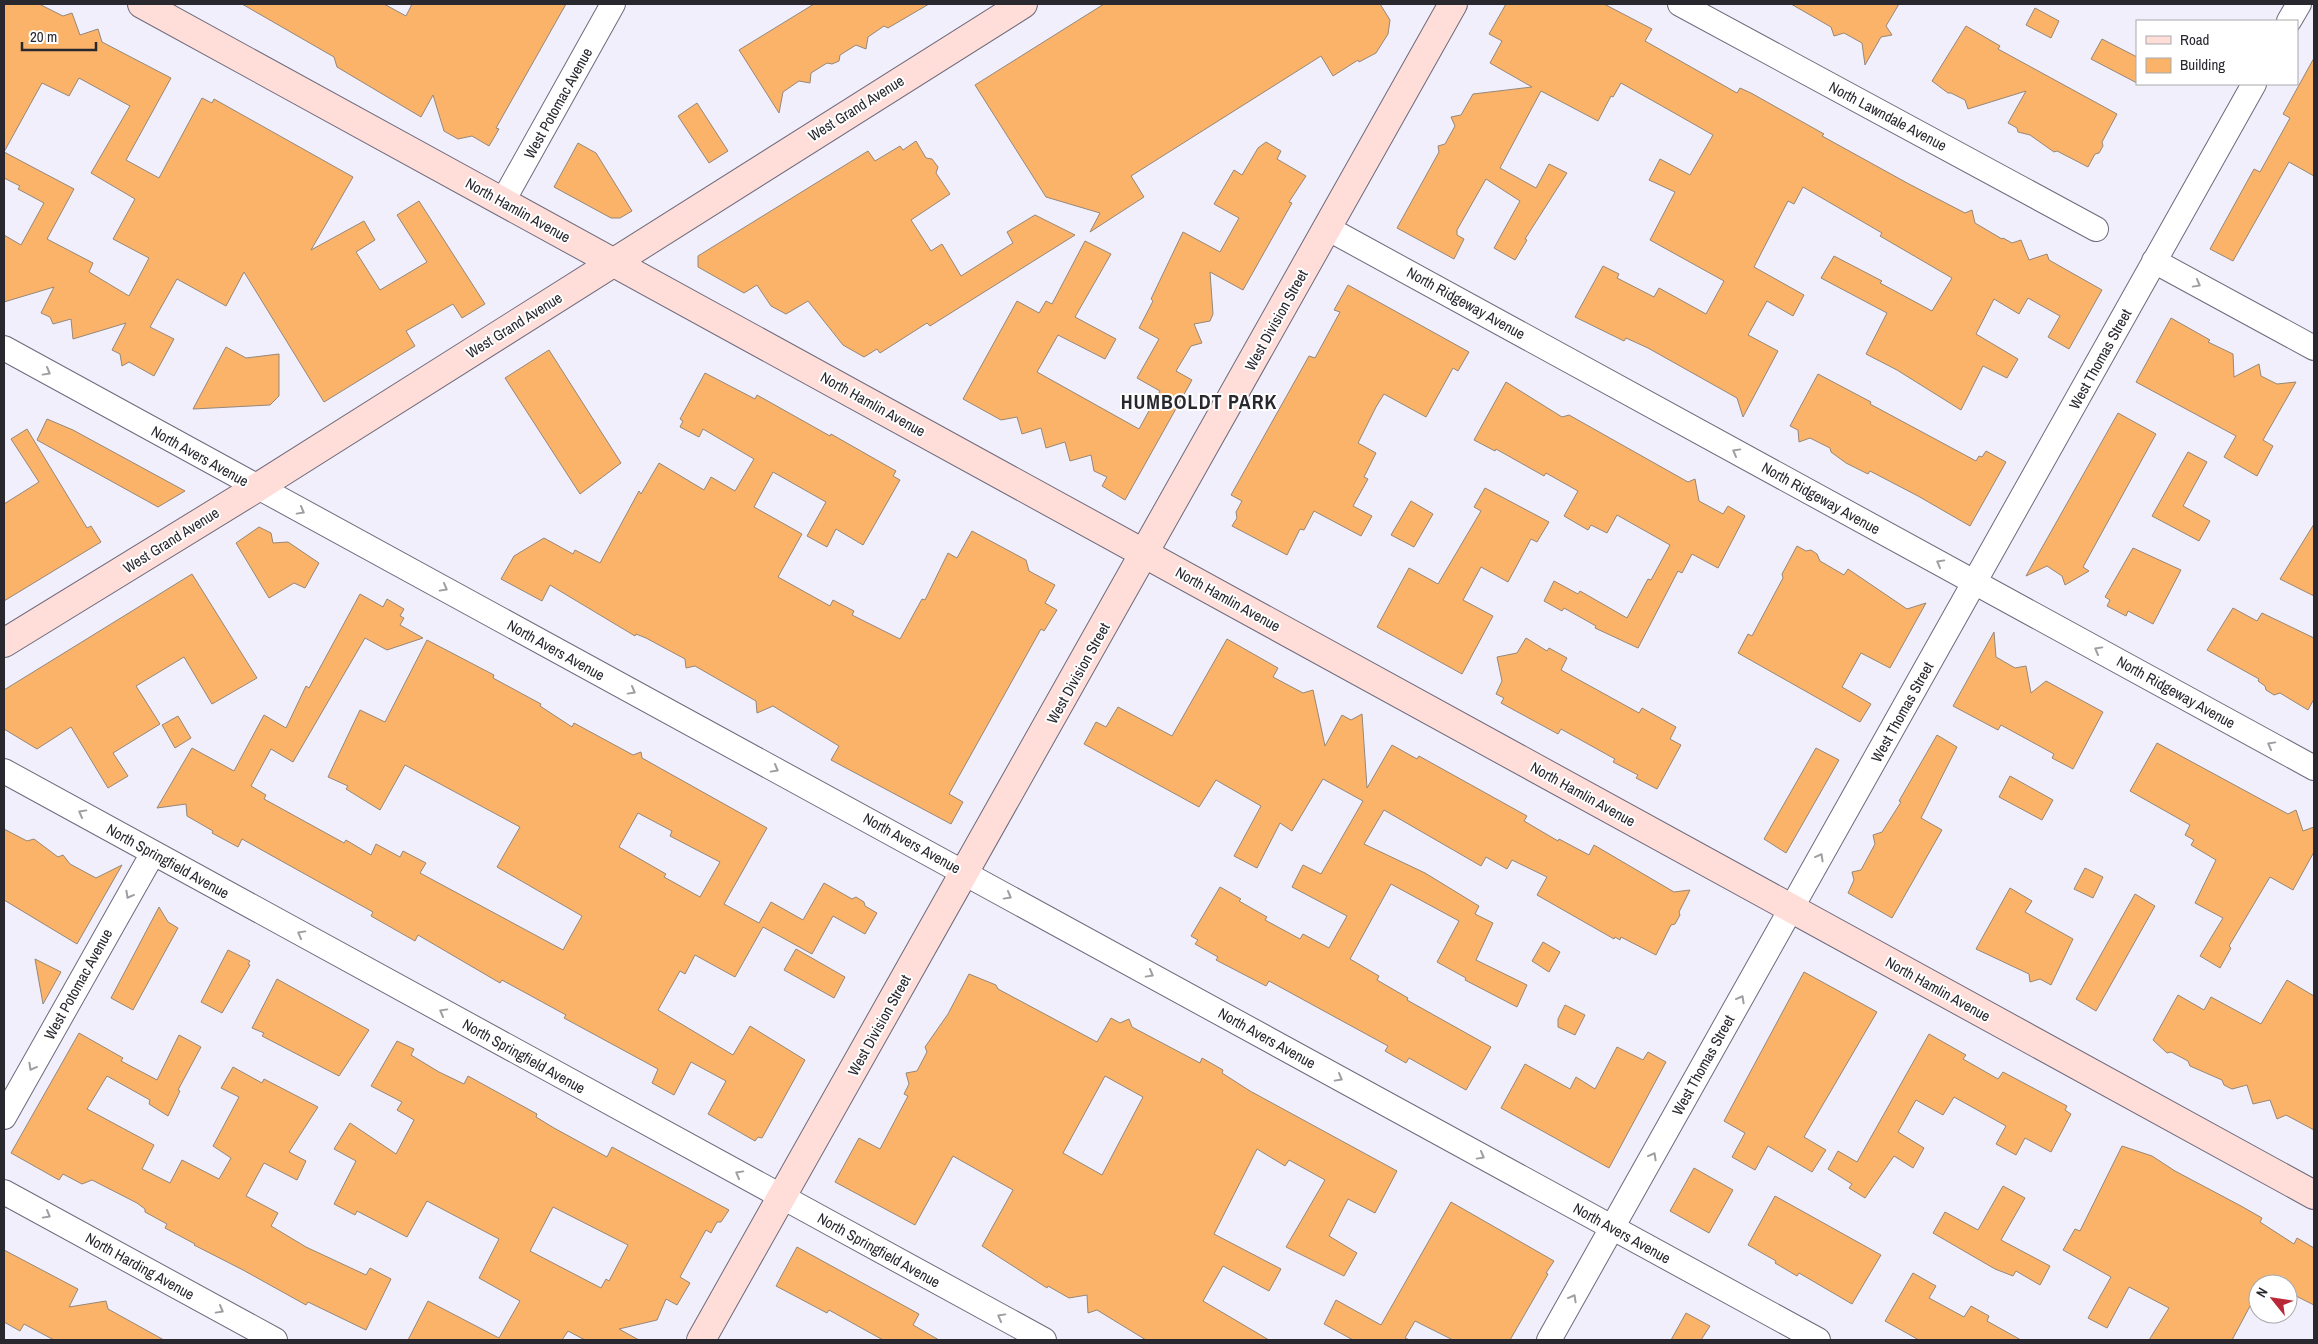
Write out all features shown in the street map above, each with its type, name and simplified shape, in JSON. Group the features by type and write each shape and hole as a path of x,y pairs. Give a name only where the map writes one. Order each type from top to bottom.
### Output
{"main road":[{"name":"North Hamlin Avenue","path":"142,4 2314,1195"},
{"name":"West Grand Avenue","path":"4,643 258,487 612,261 1023,4"},
{"name":"West Division Street","path":"701,1340 1145,554 1452,4"}],"street":[{"name":"West Potomac Avenue","path":"503,201 613,4"},
{"name":"North Lawndale Avenue","path":"1680,4 2096,229"},
{"path":"2290,20 2299,4"},
{"name":"West Thomas Street","path":"1549,1340 2253,85"},
{"name":"North Ridgeway Avenue","path":"1328,228 2314,768"},
{"path":"2154,261 2314,348"},
{"name":"North Avers Avenue","path":"4,348 1818,1340"},
{"name":"North Springfield Avenue","path":"4,771 1044,1340"},
{"name":"West Potomac Avenue","path":"4,1117 153,852"},
{"name":"North Harding Avenue","path":"4,1192 275,1340"}],"building":[{"path":"4,4 39,4 63,16 72,13 80,35 98,29 102,42 171,78 126,160 159,178 202,98 212,103 214,99 353,177 311,250 364,221 375,240 356,252 380,290 427,262 397,215 419,201 485,304 462,318 453,304 406,331 415,346 324,402 244,272 226,306 177,279 150,327 174,339 154,376 129,362 122,366 120,354 112,350 126,323 73,339 71,319 53,324 50,317 41,313 54,287 4,302 4,235 21,245 44,203 18,189 20,186 4,178","holes":["79,78 130,106 91,173 135,199 113,239 149,258 129,296 89,272 93,263 47,239 74,189 4,152 42,83 69,96"]},
{"path":"242,4 384,4 406,16 412,4 566,4 496,128 499,129 489,146 472,136 458,139 444,131 433,95 421,117 337,67 334,57"},
{"path":"814,4 929,4 888,28 884,26 868,37 866,49 856,45 840,55 839,61 832,64 827,63 811,73 810,83 799,81 783,92 779,113 739,50"},
{"path":"1104,4 1380,4 1390,20 1388,34 1376,53 1359,62 1358,60 1333,76 1321,56 1131,176 1144,197 1090,232 1100,213 1046,197 975,85"},
{"path":"1506,4 1604,4 1652,29 1645,41 1737,93 1740,88 1751,93 1824,134 1822,136 1965,213 1972,210 1975,223 2012,243 2021,240 2029,260 2047,254 2049,260 2102,290 2069,349 2048,337 2060,316 2028,298 2019,314 1994,299 1976,334 2018,359 2007,378 1983,366 1961,410 1897,370 1866,354 1887,313 1821,278 1834,256 1882,281 1880,283 1932,311 1952,278 1880,236 1882,233 1803,187 1794,204 1788,201 1754,267 1804,295 1793,316 1767,301 1748,335 1778,351 1743,417 1737,398 1648,348 1626,338 1624,341 1575,317 1603,266 1619,274 1617,278 1654,297 1659,288 1706,314 1724,281 1650,240 1675,192 1649,180 1660,159 1690,175 1713,135 1621,83 1613,97 1611,96 1598,121 1541,91 1500,168 1536,188 1549,164 1567,173 1525,239 1527,240 1515,260 1494,248 1520,201 1486,179 1457,230 1457,235 1464,239 1454,259 1397,228 1439,152 1438,146 1445,144 1455,126 1451,117 1461,115 1473,94 1532,87 1490,63 1502,41 1489,34"},
{"path":"1791,4 1899,4 1886,26 1892,35 1881,37 1865,65 1862,43 1844,33 1834,36 1831,27"},
{"path":"2035,8 2059,21 2051,38 2026,25"},
{"path":"1966,26 2000,46 1998,49 2117,114 2102,142 2103,146 2099,153 2095,154 2088,167 2057,151 2054,152 2030,135 2018,132 2017,128 2008,123 2026,91 1968,109 1965,100 1948,93 1932,81"},
{"path":"2102,39 2136,56 2136,82 2091,59"},
{"path":"2314,58 2314,176 2289,162 2233,261 2210,249 2254,169 2260,172 2290,118 2283,114"},
{"path":"697,103 728,151 709,163 678,116"},
{"path":"916,141 926,158 932,159 938,167 936,173 950,194 911,220 931,251 942,244 961,276 1013,243 1007,232 1035,215 1075,235 930,326 927,323 880,353 877,349 864,357 843,345 808,301 786,314 771,306 757,285 744,293 698,267 698,256 868,151 875,161 900,146 903,150"},
{"path":"1266,142 1281,151 1277,159 1306,176 1289,202 1292,203 1243,290 1210,272 1213,314 1210,321 1194,324 1202,343 1191,346 1176,371 1192,380 1125,500 1102,486 1107,477 1094,471 1091,455 1070,461 1065,442 1046,448 1041,428 1022,434 1017,417 1001,420 963,399 1017,301 1039,313 1046,301 1052,304 1085,241 1111,254 1075,317 1116,339 1105,359 1058,335 1037,372 1139,429 1160,391 1137,378 1159,339 1139,328 1153,301 1151,299 1183,232 1220,252 1239,218 1214,204 1234,170 1242,175 1258,148"},
{"path":"578,143 596,153 632,211 620,218 611,218 554,187"},
{"path":"1348,285 1469,352 1458,371 1453,368 1426,417 1384,394 1376,407 1358,443 1376,453 1364,477 1368,479 1353,506 1372,516 1361,536 1314,511 1304,530 1300,529 1287,555 1232,526 1237,518 1236,512 1242,501 1231,495 1309,356 1315,358 1340,312 1334,310"},
{"path":"2171,318 2210,340 2208,342 2233,354 2234,377 2259,364 2261,376 2277,384 2296,382 2263,440 2273,446 2257,476 2224,457 2236,436 2136,382"},
{"path":"226,347 246,358 279,354 279,396 270,405 193,409"},
{"path":"549,350 621,463 580,494 505,378"},
{"path":"705,373 755,399 757,395 830,436 831,434 896,471 893,476 900,480 863,545 836,529 827,547 807,536 826,502 773,472 754,507 802,534 778,577 830,606 833,600 854,611 852,615 900,639 922,599 925,600 948,553 957,558 972,531 1026,560 1029,571 1055,585 1045,603 1057,610 1044,631 1041,629 949,794 963,802 951,824 831,760 839,746 773,706 757,713 756,701 695,666 686,668 685,659 646,638 636,634 635,636 550,585 542,601 501,579 514,556 544,538 573,554 575,550 600,563 639,491 641,494 659,463 704,490 711,477 735,491 754,459 703,429 699,437 680,427 683,421 680,419"},
{"path":"1818,374 1976,461 1986,451 2006,462 1970,526 1870,471 1868,474 1846,463 1831,452 1830,448 1810,438 1799,442 1798,430 1790,426"},
{"path":"1506,382 1562,417 1569,415 1688,482 1695,479 1699,501 1723,514 1728,506 1745,516 1718,568 1692,554 1682,573 1678,571 1638,648 1595,628 1596,626 1564,608 1562,611 1544,601 1554,581 1578,594 1580,591 1627,618 1648,579 1651,580 1670,545 1617,515 1607,533 1591,525 1588,530 1564,516 1578,491 1546,473 1544,476 1496,449 1495,451 1474,440"},
{"path":"2118,413 2156,434 2083,567 2089,571 2065,585 2062,576 2047,566 2026,576"},
{"path":"47,419 73,430 185,491 158,507 37,440"},
{"path":"27,429 87,528 91,526 101,542 4,601 4,504 39,482 11,439"},
{"path":"2188,452 2207,462 2183,506 2210,521 2199,541 2152,516"},
{"path":"1485,488 1549,522 1537,542 1531,539 1508,582 1481,567 1463,600 1493,616 1462,674 1377,627 1409,568 1438,584 1481,511 1474,507"},
{"path":"1411,501 1433,514 1414,547 1391,535"},
{"path":"2314,524 2314,596 2280,579"},
{"path":"259,527 271,533 273,543 288,542 319,563 305,588 294,583 269,598 236,543"},
{"path":"1797,546 1806,551 1811,550 1817,554 1820,561 1844,575 1848,569 1907,609 1926,603 1890,668 1861,653 1842,687 1871,704 1860,722 1738,653 1748,634 1752,636 1783,578 1782,574"},
{"path":"2133,548 2181,570 2153,624 2128,611 2126,616 2107,606 2110,600 2105,597"},
{"path":"192,574 257,678 212,704 184,657 136,686 160,724 113,753 128,776 108,788 71,727 37,749 4,729 4,690"},
{"path":"360,594 383,607 387,599 404,609 400,616 404,618 400,625 423,638 387,650 365,638 293,762 271,749 251,786 266,795 264,799 344,843 346,840 371,855 376,844 400,857 403,851 426,863 420,873 563,950 582,916 497,867 520,827 405,765 380,810 346,789 348,786 328,777 360,710 385,722 427,640 494,675 493,678 541,704 540,706 572,727 574,723 633,755 641,752 642,758 767,828 724,904 759,923 771,902 803,920 824,883 852,899 856,897 864,902 865,906 877,913 865,934 833,916 812,954 763,927 735,977 695,955 685,974 680,971 658,1010 733,1055 750,1026 805,1060 762,1138 758,1137 755,1141 708,1114 726,1081 691,1062 674,1095 652,1083 658,1069 564,1018 566,1015 502,980 500,983 418,935 415,941 371,916 373,912 242,839 238,847 212,833 213,831 187,816 186,804 157,808 192,748 234,771 264,715 286,728 306,686 309,688","holes":["638,813 672,831 670,836 720,862 700,897 664,877 666,874 619,847"]},
{"path":"2233,608 2257,621 2262,613 2314,638 2314,699 2308,710 2280,693 2274,695 2266,690 2265,686 2258,681 2259,679 2207,650"},
{"path":"1994,632 1996,657 2015,668 2026,666 2031,693 2046,681 2103,712 2073,769 2052,758 2054,754 2001,725 1998,730 1953,706"},
{"path":"1526,638 1547,651 1549,648 1567,658 1561,670 1639,713 1642,708 1676,727 1670,739 1681,745 1657,789 1636,778 1638,775 1613,762 1615,759 1561,729 1558,734 1501,703 1504,698 1496,694 1502,681 1497,657 1517,653"},
{"path":"1227,639 1278,668 1273,677 1303,693 1313,690 1325,746 1342,715 1351,720 1362,714 1367,788 1392,745 1417,759 1419,756 1527,816 1524,821 1558,841 1559,839 1589,855 1594,845 1674,892 1690,890 1679,912 1680,915 1675,924 1671,925 1656,955 1621,937 1620,940 1615,937 1614,939 1537,895 1547,877 1512,860 1507,869 1486,857 1481,866 1384,810 1364,844 1425,873 1479,906 1475,914 1493,923 1476,960 1527,985 1517,1007 1465,980 1466,978 1437,962 1459,921 1391,884 1350,959 1379,976 1377,980 1408,998 1407,1000 1491,1047 1466,1090 1409,1058 1406,1063 1385,1051 1388,1046 1269,981 1266,986 1216,960 1218,957 1195,944 1198,940 1191,936 1220,887 1241,899 1239,901 1267,917 1265,920 1300,939 1303,934 1329,948 1347,916 1292,887 1303,865 1321,874 1363,801 1323,779 1292,831 1280,823 1257,868 1234,856 1261,806 1216,780 1199,807 1084,744 1096,722 1106,727 1118,707 1172,736"},
{"path":"178,716 191,738 175,748 162,725"},
{"path":"1937,735 1957,747 1921,818 1942,830 1892,918 1848,893 1854,880 1852,872 1861,870 1875,844 1873,835 1882,832 1901,802 1899,801"},
{"path":"2157,743 2288,814 2296,810 2303,831 2314,827 2314,852 2293,890 2270,877 2229,946 2231,948 2220,968 2200,956 2223,918 2195,903 2216,860 2191,845 2194,840 2185,835 2190,825 2130,791"},
{"path":"1816,748 1839,760 1786,853 1764,839"},
{"path":"2010,776 2053,800 2042,820 1999,797"},
{"path":"4,829 27,841 34,839 58,857 63,855 70,864 96,878 122,865 77,944 4,900"},
{"path":"2085,868 2103,877 2093,898 2074,889"},
{"path":"2010,888 2032,901 2025,912 2073,939 2051,985 2040,979 2030,982 2029,974 1976,949"},
{"path":"2135,894 2155,906 2096,1011 2076,999"},
{"path":"159,907 168,922 178,928 133,1010 111,998"},
{"path":"1543,942 1560,952 1549,972 1532,961"},
{"path":"796,949 845,977 834,998 784,970"},
{"path":"228,950 250,961 248,964 250,965 222,1013 201,1002"},
{"path":"35,959 61,972 43,1004"},
{"path":"1804,972 1877,1012 1804,1137 1826,1150 1812,1172 1768,1146 1755,1170 1732,1157 1745,1133 1724,1121"},
{"path":"969,974 996,985 998,989 1097,1042 1111,1018 1120,1023 1129,1019 1132,1027 1200,1063 1202,1058 1223,1070 1222,1073 1250,1091 1397,1171 1375,1213 1348,1199 1329,1236 1357,1253 1344,1276 1286,1247 1325,1180 1289,1160 1285,1166 1257,1149 1214,1234 1281,1269 1269,1291 1223,1266 1203,1301 1269,1340 1146,1340 1097,1310 1088,1313 1087,1295 1069,1298 1048,1286 1047,1288 982,1246 1013,1190 953,1156 915,1225 835,1182 859,1138 880,1149 908,1096 904,1094 909,1084 906,1073 917,1071 927,1052 925,1047 948,1014","holes":["1105,1076 1143,1097 1102,1175 1063,1153"]},
{"path":"277,979 369,1030 339,1076 262,1036 264,1033 252,1028"},
{"path":"2287,980 2314,996 2314,1130 2286,1115 2277,1119 2270,1100 2253,1104 2247,1085 2232,1089 2224,1085 2222,1080 2190,1066 2188,1061 2171,1052 2167,1053 2153,1040 2178,995 2204,1010 2211,997 2261,1024"},
{"path":"1565,1005 1585,1015 1575,1035 1558,1027 1558,1019"},
{"path":"79,1033 123,1058 121,1061 157,1080 179,1035 201,1047 178,1090 180,1091 168,1116 149,1104 150,1100 107,1076 87,1109 154,1145 142,1169 170,1183 182,1160 219,1179 231,1158 213,1146 239,1097 221,1088 233,1067 262,1083 264,1079 318,1107 289,1152 306,1161 297,1180 264,1163 246,1196 278,1213 271,1226 306,1247 366,1275 370,1268 391,1279 366,1330 308,1302 306,1305 194,1245 165,1228 167,1224 145,1212 145,1209 137,1203 92,1180 82,1184 63,1174 59,1180 11,1153"},
{"path":"1929,1034 1966,1055 1963,1059 1998,1079 2003,1072 2067,1106 2065,1110 2071,1114 2051,1152 2025,1138 2016,1155 1996,1144 2006,1126 1954,1097 1943,1115 1916,1100 1898,1132 1924,1148 1913,1168 1894,1156 1865,1198 1849,1188 1852,1184 1828,1169 1838,1151 1857,1162"},
{"path":"397,1041 414,1049 411,1055 439,1072 464,1084 468,1076 537,1114 536,1117 607,1157 612,1147 729,1210 721,1222 717,1222 711,1233 706,1230 680,1277 690,1283 677,1305 666,1299 657,1320 619,1329 639,1340 585,1340 568,1331 562,1340 408,1340 428,1301 499,1338 520,1301 479,1278 499,1239 427,1201 407,1237 357,1211 355,1215 334,1204 356,1161 334,1149 350,1123 396,1154 414,1120 397,1110 402,1102 371,1086","holes":["553,1207 628,1245 609,1281 606,1279 601,1288 530,1251"]},
{"path":"1617,1047 1643,1060 1648,1052 1666,1062 1609,1168 1501,1108 1525,1064 1570,1089 1576,1077 1595,1089"},
{"path":"2122,1146 2152,1156 2175,1171 2241,1206 2262,1218 2260,1222 2294,1244 2297,1238 2314,1248 2314,1305 2298,1297 2298,1274 2248,1274 2248,1310 2232,1340 2149,1340 2169,1308 2129,1287 2107,1328 2088,1318 2111,1277 2063,1250 2075,1229 2080,1231"},
{"path":"1694,1168 1733,1190 1709,1233 1670,1211"},
{"path":"2003,1186 2025,1198 2001,1240 2050,1266 2040,1285 2016,1271 2013,1276 1995,1269 1933,1233 1945,1212 1978,1230"},
{"path":"1775,1196 1881,1255 1852,1304 1799,1273 1797,1276 1748,1245"},
{"path":"1451,1202 1554,1261 1510,1340 1453,1340 1415,1321 1405,1338 1410,1340 1353,1340 1324,1324 1336,1300 1381,1325"},
{"path":"797,1247 919,1314 913,1325 939,1340 883,1340 829,1310 827,1313 776,1286"},
{"path":"4,1250 78,1289 69,1307 106,1301 108,1309 164,1340 54,1340 24,1324 20,1331 4,1322"},
{"path":"1913,1273 1936,1286 1929,1298 1964,1317 1971,1306 1989,1316 1987,1321 2021,1340 1919,1340 1885,1321"},
{"path":"1686,1313 1710,1326 1701,1340 1671,1340"}],"district":[{"name":"HUMBOLDT PARK","path":"1199,401"}]}
